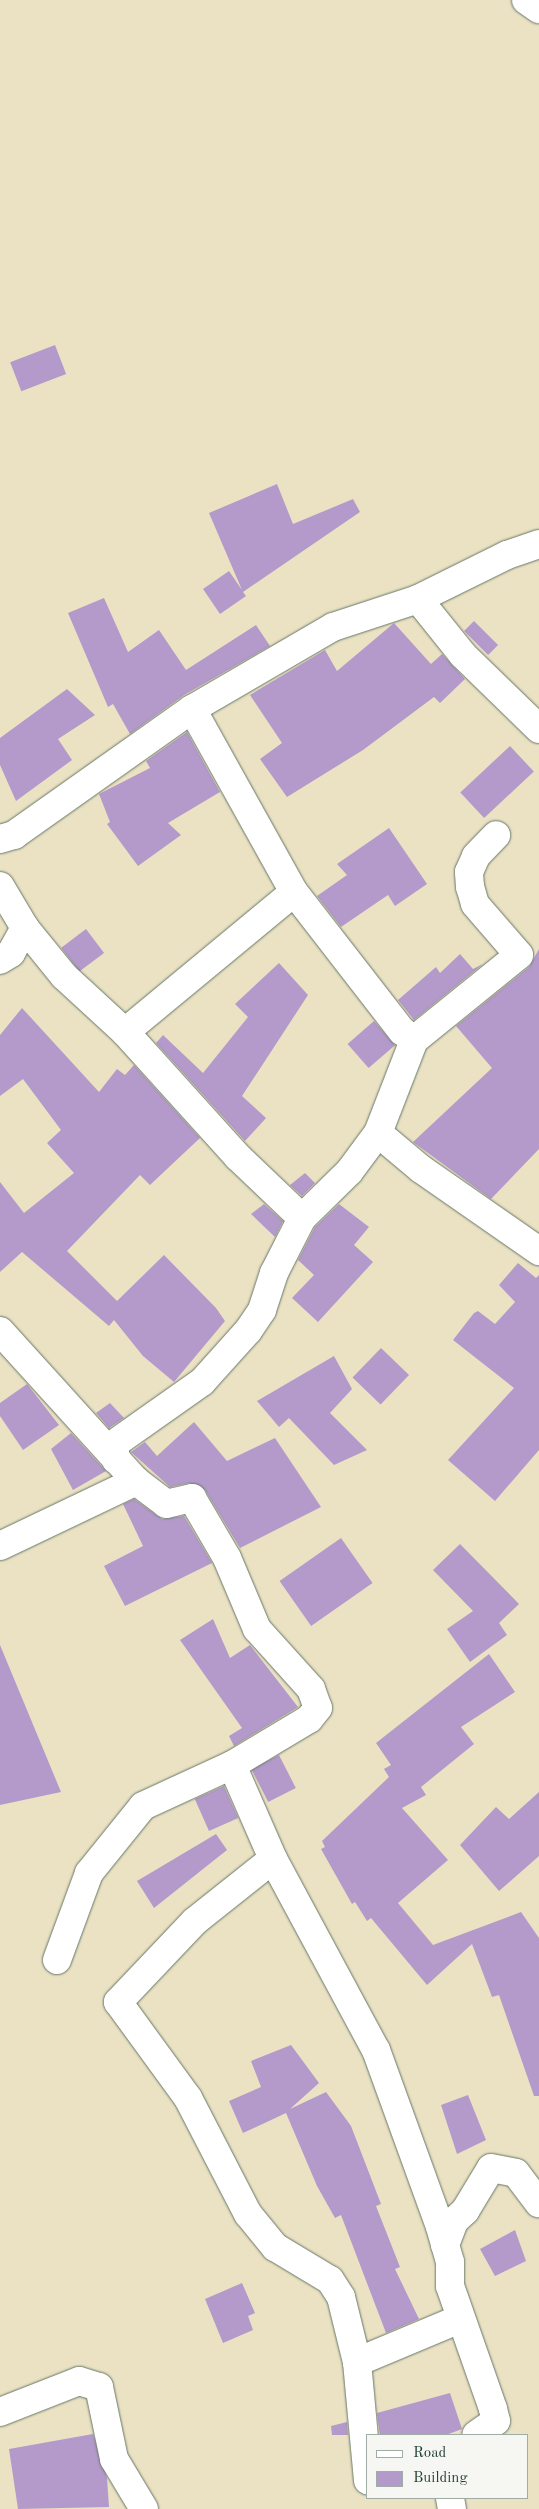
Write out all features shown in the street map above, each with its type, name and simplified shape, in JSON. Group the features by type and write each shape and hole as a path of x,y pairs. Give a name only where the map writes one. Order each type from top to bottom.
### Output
{"street":[{"path":"526,0 539,9"},
{"path":"0,839 14,835 192,709 333,627 418,598 507,554 539,544"},
{"path":"418,598 463,654 539,729"},
{"path":"192,709 294,892 402,1031 414,1040"},
{"path":"116,1460 114,1444 202,1382 248,1331 262,1310 274,1273 302,1218 349,1172 378,1133 414,1040 519,955 475,904 470,887 468,872 476,856 496,834"},
{"path":"0,886 25,928 64,976 126,1032 238,1157 302,1218"},
{"path":"126,1032 294,892"},
{"path":"0,960 10,953 25,928"},
{"path":"378,1133 421,1169 539,1251"},
{"path":"0,1331 136,1481 166,1504 192,1498 227,1558 257,1629 311,1689 318,1708 309,1719 232,1765 143,1806 89,1873 57,1960"},
{"path":"0,1546 136,1481"},
{"path":"232,1765 273,1859 376,2050 445,2245 460,2319 496,2421 477,2434"},
{"path":"273,1859 195,1921 118,2002 188,2098 248,2214 275,2247 334,2286 341,2297 357,2362 366,2459"},
{"path":"445,2245 454,2221 465,2211 490,2168 516,2173 539,2203"},
{"path":"357,2362 460,2319"},
{"path":"0,2412 79,2381 99,2387 114,2459 144,2509"}],"building":[{"path":"55,345 66,374 21,391 10,362"},
{"path":"277,484 293,524 353,499 360,512 243,592 246,596 220,614 203,589 229,571 242,590 209,513"},
{"path":"104,598 128,652 159,630 186,670 256,625 270,646 184,695 130,734 113,704 108,707 68,613"},
{"path":"474,621 498,645 488,655 464,631"},
{"path":"394,623 431,664 442,654 465,679 440,703 434,697 363,750 287,797 260,759 282,743 250,695 325,650 337,671"},
{"path":"67,689 95,715 58,739 72,760 16,801 0,765 0,738"},
{"path":"187,732 220,792 168,823 181,835 138,866 107,824 110,822 99,794 150,768 146,761"},
{"path":"510,746 534,772 484,818 460,792"},
{"path":"389,828 427,884 395,906 388,895 341,927 317,896 347,875 337,864"},
{"path":"86,929 104,953 79,972 61,948"},
{"path":"539,949 539,1149 491,1199 413,1142 492,1068 456,1026 529,967"},
{"path":"460,954 473,969 483,964 414,1020 398,1000 436,967 440,973"},
{"path":"279,963 308,995 242,1096 266,1118 245,1141 156,1043 163,1035 203,1073 248,1017 235,1004"},
{"path":"22,1008 99,1092 117,1069 125,1075 134,1065 200,1138 150,1185 140,1175 67,1251 117,1301 164,1255 216,1308 225,1321 174,1382 143,1356 114,1320 109,1326 22,1252 0,1272 0,1182 24,1213 74,1173 47,1143 61,1130 23,1079 0,1096 0,1035"},
{"path":"374,1021 395,1045 369,1068 348,1044"},
{"path":"305,1173 315,1183 302,1196 290,1185"},
{"path":"264,1204 283,1221 275,1237 251,1214"},
{"path":"339,1204 369,1227 354,1245 373,1262 318,1322 292,1298 314,1275 298,1260 315,1227"},
{"path":"518,1263 536,1278 539,1275 539,1450 495,1501 448,1460 514,1388 453,1340 474,1313 478,1311 495,1324 515,1302 499,1285"},
{"path":"381,1348 409,1375 381,1405 353,1377"},
{"path":"334,1356 352,1389 330,1413 367,1450 334,1465 289,1418 279,1427 257,1401"},
{"path":"27,1384 59,1425 23,1450 0,1416 0,1403"},
{"path":"110,1403 124,1418 109,1428 96,1413"},
{"path":"194,1422 227,1461 275,1438 321,1507 240,1548 205,1490 189,1483 170,1487 131,1452 145,1442 157,1456"},
{"path":"71,1433 106,1471 73,1490 51,1449"},
{"path":"134,1499 162,1519 184,1516 212,1563 125,1606 104,1566 143,1546 123,1504"},
{"path":"341,1538 373,1583 311,1626 280,1581"},
{"path":"460,1544 519,1604 499,1623 507,1635 470,1662 447,1629 473,1611 433,1570"},
{"path":"213,1619 230,1658 250,1645 298,1707 234,1746 229,1736 242,1728 180,1640"},
{"path":"0,1645 61,1792 0,1805"},
{"path":"489,1654 515,1692 461,1727 474,1744 421,1787 426,1795 402,1808 448,1860 398,1903 433,1945 521,1912 539,1938 539,2096 534,2096 499,1995 492,1997 472,1944 427,1985 371,1918 367,1921 355,1902 352,1904 321,1849 325,1847 322,1841 389,1777 384,1769 391,1765 376,1743"},
{"path":"279,1755 296,1788 268,1802 251,1769"},
{"path":"224,1786 238,1818 209,1831 195,1799"},
{"path":"539,1792 539,1856 499,1891 460,1845 496,1807 509,1819"},
{"path":"216,1834 227,1850 154,1908 137,1881"},
{"path":"291,2045 319,2083 290,2109 326,2092 351,2126 381,2204 376,2206 400,2267 395,2269 419,2319 386,2333 341,2215 335,2218 317,2186 286,2113 243,2133 229,2101 261,2087 251,2061"},
{"path":"468,2095 486,2140 457,2154 441,2105"},
{"path":"515,2230 526,2261 495,2276 480,2249"},
{"path":"242,2283 255,2313 248,2316 253,2330 223,2343 205,2299"},
{"path":"450,2393 462,2429 449,2434 380,2434 377,2413"},
{"path":"347,2422 348,2435 332,2435 331,2426"},
{"path":"93,2434 107,2478 109,2507 18,2509 9,2449"}]}
